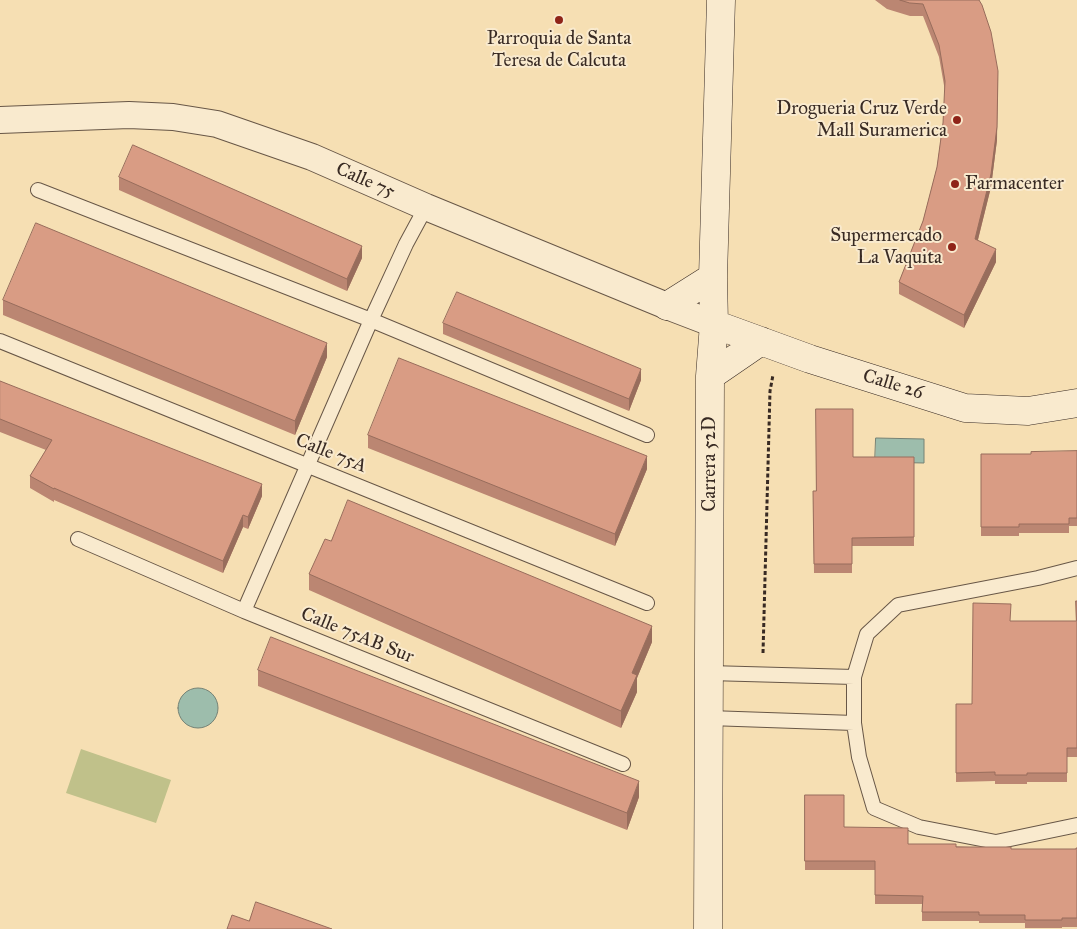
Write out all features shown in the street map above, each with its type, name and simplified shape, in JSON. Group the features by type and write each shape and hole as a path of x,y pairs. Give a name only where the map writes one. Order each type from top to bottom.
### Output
{"street":[{"name":"Carrera 52D","path":"708,929 710,376 714,324 713,277 721,0"},
{"name":"Calle 75","path":"0,120 129,114 173,117 217,124 312,157 426,207 714,324"},
{"path":"667,306 713,277"},
{"name":"Calle 26","path":"714,324 810,359 965,408 1028,411 1077,403"},
{"path":"710,376 770,344"}],"lane":[{"path":"38,190 371,320 647,435"},
{"path":"244,611 371,320 406,244 426,207"},
{"name":"Calle 75A","path":"0,341 647,602"},
{"name":"Calle 75AB Sur","path":"78,539 244,611 623,764"},
{"path":"1077,568 1038,578 898,605 867,634 854,677 854,723 859,757 874,808 919,828 996,842 1077,825"},
{"path":"710,674 854,677"},
{"path":"710,718 854,723"}],"path":[{"path":"762,675 770,344"}],"green space":[{"path":"81,749 171,780 156,823 66,793"}],"shaded area":[{"path":"876,438 924,439 924,463 875,462"},
{"path":"194,688 202,688 209,691 215,697 218,708 215,719 209,725 202,728 194,728 187,725 181,719 178,712 178,704 181,697 187,691"}],"building":[{"path":"900,0 979,0 991,32 998,71 997,127 991,174 975,239 996,249 964,315 899,282 923,221 937,167 943,123 945,81 939,45 923,4"},
{"path":"133,145 362,246 347,279 119,177"},
{"path":"36,223 327,343 295,421 3,300"},
{"path":"457,292 641,369 629,399 443,323"},
{"path":"399,358 647,456 615,534 368,435"},
{"path":"0,381 262,484 248,517 243,515 223,561 54,489 30,476 52,440 0,419"},
{"path":"816,409 853,409 853,457 914,457 914,537 852,538 852,564 814,564 813,491 816,491"},
{"path":"1077,451 1077,518 1069,518 1069,524 1019,524 1019,527 981,527 981,454 1031,454 1031,452"},
{"path":"348,500 652,626 632,673 637,675 621,711 309,574 325,539 331,541"},
{"path":"1076,601 1077,748 1067,748 1067,773 995,775 995,772 956,773 956,704 972,704 973,603 1011,604 1010,621 1076,621"},
{"path":"271,637 639,781 627,813 258,670"},
{"path":"805,795 844,795 844,827 908,828 908,844 956,844 956,847 1011,847 1011,849 1077,848 1077,918 1025,920 1025,915 979,915 979,912 922,912 923,896 875,895 875,861 805,861"},
{"path":"256,902 332,929 227,929 232,915 249,921"}],"place":[{"name":"Parroquia de Santa Teresa de Calcuta","path":"559,20"},
{"name":"Drogueria Cruz Verde Mall Suramerica","path":"957,120"},
{"name":"Farmacenter","path":"955,184"},
{"name":"Supermercado La Vaquita","path":"952,247"}]}
